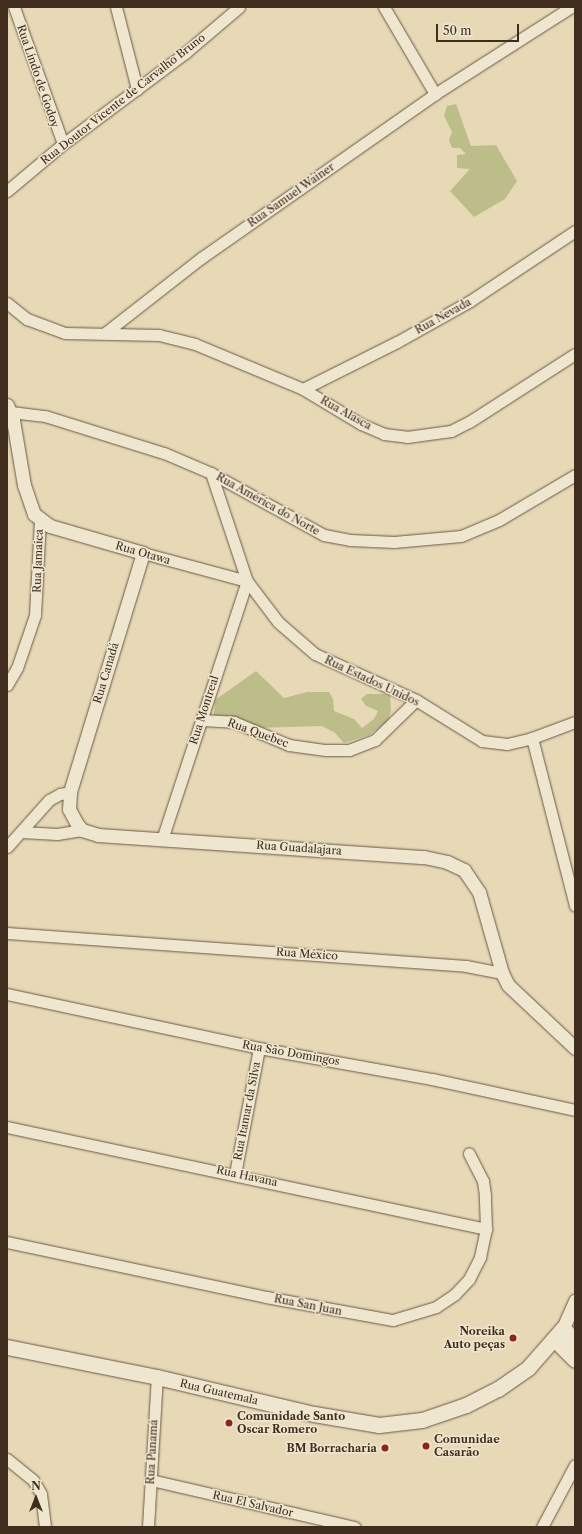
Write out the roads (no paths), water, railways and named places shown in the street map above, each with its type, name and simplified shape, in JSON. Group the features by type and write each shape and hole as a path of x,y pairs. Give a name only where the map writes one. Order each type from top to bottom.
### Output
{"main road":[{"path":"559,1334 575,1341"},
{"path":"559,1334 575,1360"},
{"name":"Rua Guatemala","path":"7,1346 157,1377 314,1414 360,1423 394,1424 442,1414 498,1389 528,1368 559,1334"}],"street":[{"name":"Rua Lindo de Godoy","path":"14,7 63,144"},
{"path":"116,7 137,89"},
{"name":"Rua Doutor Vicente de Carvalho Bruno","path":"7,190 63,144 185,53 239,7"},
{"path":"384,7 435,94"},
{"name":"Rua Samuel Wainer","path":"105,333 201,258 435,94 556,12 571,7"},
{"name":"Rua Nevada","path":"303,389 397,342 470,301 575,231"},
{"path":"7,303 27,319 52,330 80,334 105,333"},
{"name":"Rua Alasca","path":"105,333 160,335 194,344 303,389 361,424 384,434 408,437 451,431 500,404 575,354"},
{"name":"Rua América do Norte","path":"9,409 45,416 111,435 211,473 324,535 350,540 394,542 461,536 499,520 575,475"},
{"name":"Rua Jamaica","path":"7,685 17,668 35,616 40,521 34,514 24,484 9,409"},
{"name":"Rua Estados Unidos","path":"211,473 247,580 278,622 315,654 416,700 482,741 507,744 532,738 575,722"},
{"name":"Rua Otawa","path":"40,521 142,553 247,580"},
{"name":"Rua Canadá","path":"82,830 72,816 70,792 142,553"},
{"name":"Rua Montreal","path":"162,840 247,580"},
{"name":"Rua Quebec","path":"202,720 234,722 289,745 326,750 349,750 375,740 416,700"},
{"path":"532,738 575,906"},
{"path":"7,847 49,800 70,792"},
{"name":"Rua Guadalajara","path":"21,832 57,834 82,830 98,835 416,857 447,862 464,870 479,892 502,974"},
{"name":"Rua México","path":"7,933 466,966 502,974"},
{"path":"502,974 518,997 575,1048"},
{"name":"Rua São Domingos","path":"7,994 259,1048 432,1079 575,1110"},
{"name":"Rua Itamar da Silva","path":"235,1174 259,1048"},
{"name":"Rua Havana","path":"7,1127 235,1174 486,1229"},
{"name":"Rua San Juan","path":"7,1242 266,1297 393,1320 436,1307 455,1294 469,1279 480,1257 486,1229 484,1188 470,1153"},
{"name":"Rua Guatemala","path":"559,1334 575,1301"},
{"name":"Rua Panamá","path":"148,1527 157,1377"},
{"path":"7,1459 33,1480 41,1494 45,1527"},
{"path":"542,1527 575,1465"},
{"name":"Rua El Salvador","path":"151,1480 355,1527"}],"place":[{"name":"Noreika Auto peças","path":"513,1338"},
{"name":"Comunidade Santo Oscar Romero","path":"229,1423"},
{"name":"Comunidae Casarão","path":"426,1446"},
{"name":"BM Borracharia","path":"385,1448"}]}
